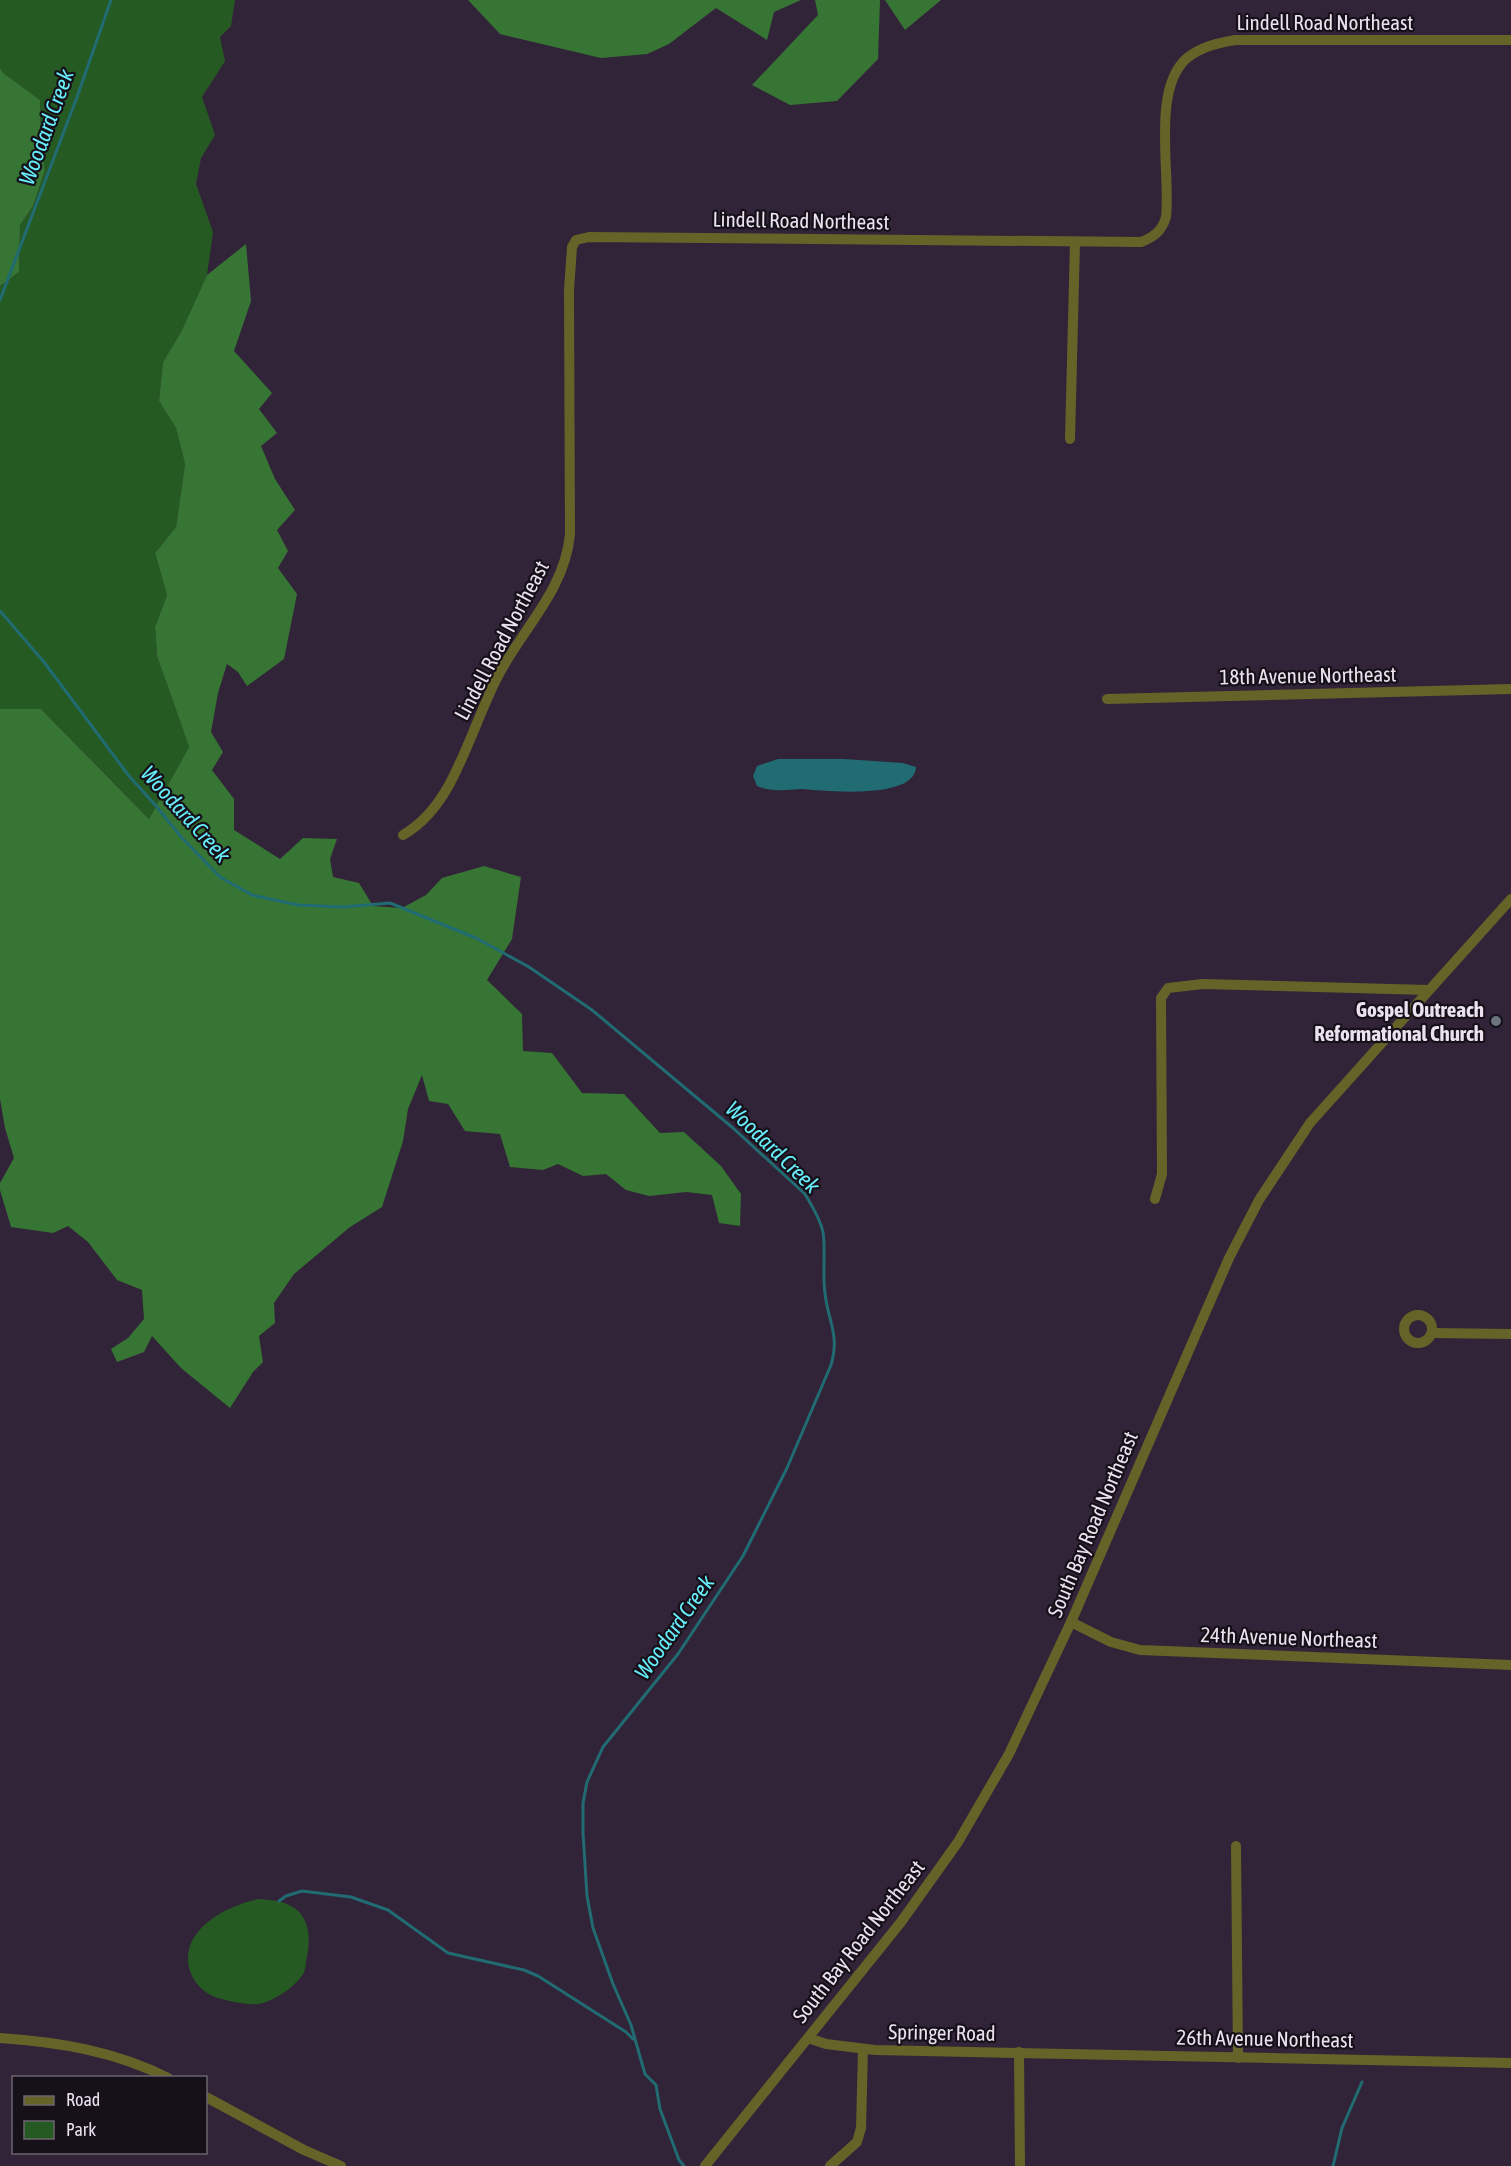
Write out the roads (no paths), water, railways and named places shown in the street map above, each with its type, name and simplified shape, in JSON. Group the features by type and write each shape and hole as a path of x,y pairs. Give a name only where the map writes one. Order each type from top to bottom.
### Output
{"street":[{"name":"Lindell Road Northeast","path":"403,835 425,818 449,785 499,675 512,651 548,599 562,570 570,534 569,290 572,247 576,240 589,237 1140,242 1151,238 1160,230 1164,224 1167,209 1166,116 1169,89 1175,74 1186,59 1201,49 1235,40 1511,40"},
{"path":"1070,439 1076,242"},
{"name":"18th Avenue Northeast","path":"1107,699 1511,689"},
{"name":"South Bay Road Northeast","path":"705,2166 901,1922 958,1842 1009,1754 1071,1622 1229,1258 1259,1200 1292,1147 1310,1123 1511,899"},
{"path":"1155,1199 1162,1174 1161,999 1168,988 1203,984 1428,990"},
{"path":"1432,1334 1511,1334"},
{"name":"24th Avenue Northeast","path":"1071,1622 1111,1642 1140,1650 1511,1665"},
{"path":"1236,1846 1238,2058"},
{"path":"0,2038 41,2041 102,2052 163,2076"},
{"path":"808,2038 826,2044 863,2049 861,2128 857,2142 830,2166"},
{"name":"Springer Road","path":"863,2049 1019,2052"},
{"path":"1019,2052 1020,2166"},
{"name":"26th Avenue Northeast","path":"1019,2052 1511,2062"},
{"path":"207,2098 304,2150 341,2166"}],"waterway":[{"name":"Woodard Creek","path":"0,300 111,0"},
{"name":"Woodard Creek","path":"0,611 44,662 129,776 182,838 220,877 252,895 298,905 343,907 390,903 476,938 529,967 592,1010 733,1128 805,1194 818,1217 823,1232 826,1303 834,1336 831,1365 787,1468 743,1556 678,1654 603,1747 587,1782 583,1803 587,1896 593,1928 613,1984 631,2025 645,2074 656,2085 660,2109 679,2160 684,2166"},
{"path":"279,1901 302,1891 351,1897 388,1910 448,1953 524,1970 538,1976 626,2032 633,2039"},
{"path":"1333,2166 1342,2128 1362,2082"}],"place":[{"name":"Gospel Outreach Reformational Church","path":"1496,1021"}]}
